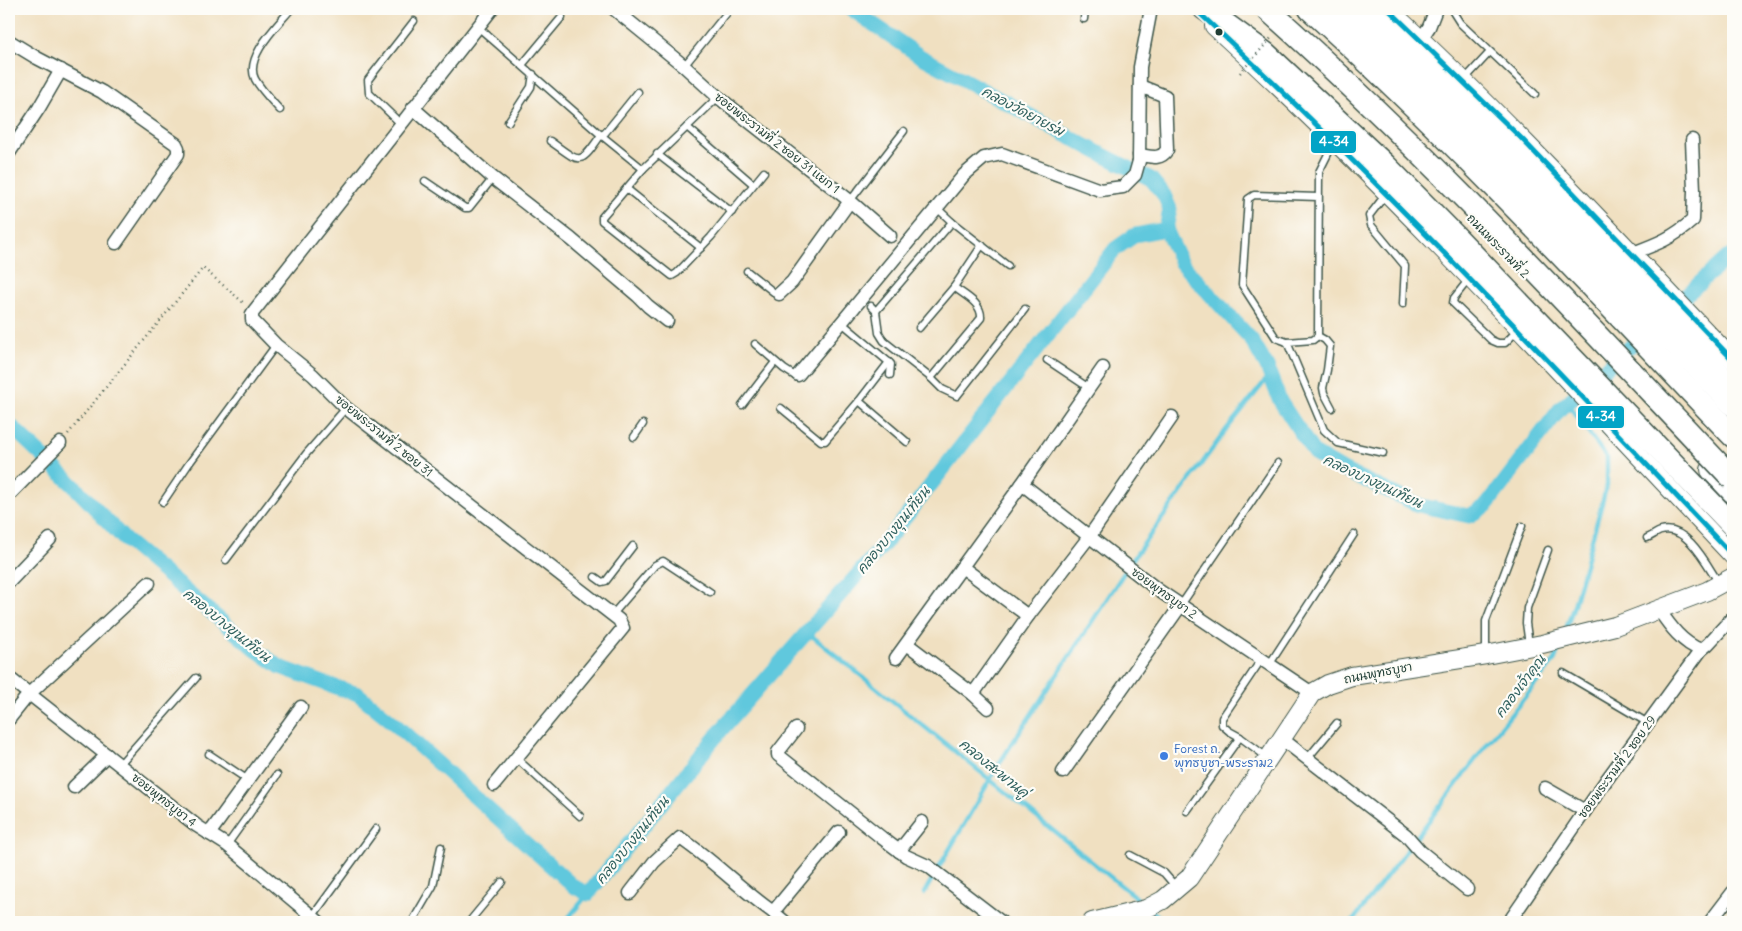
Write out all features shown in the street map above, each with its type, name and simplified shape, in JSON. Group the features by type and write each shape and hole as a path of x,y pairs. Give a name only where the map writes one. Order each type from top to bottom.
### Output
{"highway":[{"path":"1205,9 1265,54 1347,129 1428,208 1733,526"},
{"path":"1228,9 1265,54"},
{"name":"ถนนพระรามที่ 2","path":"1254,9 1351,99 1423,170 1733,493"},
{"path":"1267,9 1454,187 1733,479"},
{"path":"1310,9 1394,86 1476,167 1733,436"},
{"path":"1331,9 1392,61 1580,246 1733,406"},
{"path":"1361,9 1499,142 1733,388"}],"main road":[{"path":"1195,9 1331,137 1387,193 1546,357 1733,556"},
{"path":"1388,9 1464,80 1638,258 1733,360"},
{"path":"1704,495 1720,500 1733,500"},
{"name":"ถนนพุทธบูชา","path":"1312,693 1328,684 1352,676 1536,645 1623,624 1707,591 1727,581"},
{"path":"1098,922 1146,909 1163,900 1189,878 1270,759 1312,693"}],"street":[{"path":"254,311 400,123 492,9"},
{"name":"ซอยพระรามที่ 2 ซอย 31 แยก 1","path":"614,9 684,66 718,97 850,201 792,282 779,294"},
{"path":"798,375 964,175 984,158 1002,154 1100,190 1123,187 1135,175 1138,158 1140,67 1151,9"},
{"path":"1421,39 1429,27 1436,9"},
{"path":"9,41 102,92 176,144 178,154 116,243"},
{"path":"9,153 39,108 61,70"},
{"path":"1138,158 1159,158 1167,150 1165,96 1140,86"},
{"path":"413,108 493,178 571,239 667,321"},
{"path":"1638,258 1680,232 1693,220 1692,140"},
{"path":"850,201 890,236"},
{"name":"ซอยพระรามที่ 2 ซอย 31","path":"254,311 252,320 276,345 313,375 346,408 613,614"},
{"path":"896,658 1103,368"},
{"path":"973,694 1028,616 1089,537 1172,417"},
{"path":"9,495 58,445"},
{"name":"ซอยพุทธบูชา 2","path":"1022,484 1158,590 1312,693"},
{"path":"9,582 50,539"},
{"path":"962,567 1028,616"},
{"path":"9,719 29,694 96,631 121,611 149,583"},
{"path":"1063,772 1181,605"},
{"path":"1659,610 1674,631 1692,647 1700,650"},
{"path":"494,785 623,628 613,614"},
{"name":"ซอยพระรามที่ 2 ซอย 29","path":"1509,922 1585,811 1700,650 1733,617"},
{"path":"907,644 973,694 988,708"},
{"name":"ซอยพุทธบูชา 4","path":"9,678 197,826 227,845 316,920"},
{"path":"209,834 301,707"},
{"path":"796,729 778,755 899,851 928,866 1002,922"},
{"path":"1282,739 1406,836 1420,851 1467,889"},
{"path":"74,787 107,755"},
{"path":"1545,788 1585,811"},
{"path":"899,851 922,822"},
{"path":"773,912 839,832"},
{"path":"630,892 654,862 675,840 680,838 700,852 785,922"},
{"path":"1710,922 1733,892"}],"lane":[{"path":"280,110 256,81 252,66 258,52 291,9"},
{"path":"684,66 730,9"},
{"path":"1084,20 1085,9"},
{"path":"1453,9 1460,23 1535,94"},
{"path":"522,65 562,16"},
{"path":"400,123 369,93 368,80 414,21"},
{"path":"478,27 601,135 643,169"},
{"path":"1464,80 1490,52"},
{"path":"508,122 531,87 533,74"},
{"path":"550,141 574,158 582,159 638,92"},
{"path":"718,97 643,169 602,217 602,221 672,276 701,248 764,172"},
{"path":"687,127 753,184"},
{"path":"850,201 904,131"},
{"path":"1318,336 1319,172 1328,154 1331,137"},
{"path":"658,154 732,212"},
{"path":"425,181 465,208 469,208 493,178"},
{"path":"626,189 701,248"},
{"path":"1387,193 1369,216 1371,225 1405,266 1403,304"},
{"path":"1318,197 1254,195 1248,199 1242,286 1276,338 1287,342 1313,340 1318,336"},
{"path":"937,208 1008,266"},
{"path":"952,222 874,309 879,333 884,341 942,389 956,396 1025,309"},
{"path":"919,328 954,287 982,245"},
{"path":"747,271 776,294 779,294"},
{"path":"1470,278 1454,298 1453,303 1491,340 1498,343 1504,343 1519,329"},
{"path":"931,378 981,318 981,310 978,306 954,287"},
{"path":"842,323 889,362 891,365 890,375"},
{"path":"1318,336 1330,346 1323,388 1332,408"},
{"path":"1287,342 1324,430 1338,443 1384,453"},
{"path":"755,344 792,375 798,375"},
{"path":"163,502 276,345"},
{"path":"1047,360 1089,388"},
{"path":"742,405 775,362"},
{"path":"781,408 823,442 827,440 889,362"},
{"path":"859,401 907,442"},
{"path":"226,560 306,454 346,408"},
{"path":"634,436 643,424"},
{"path":"1181,605 1278,463"},
{"path":"1486,654 1486,621 1522,526"},
{"path":"1648,538 1661,531 1671,530 1683,534 1727,581"},
{"path":"1270,759 1240,737 1229,732 1222,725 1222,718 1266,662 1354,534"},
{"path":"595,577 602,582 606,581 633,546"},
{"path":"1536,645 1526,623 1527,608 1548,550"},
{"path":"613,614 655,565 663,561 710,592"},
{"path":"1564,673 1648,723"},
{"path":"119,765 196,678"},
{"path":"1308,759 1337,723"},
{"path":"1187,811 1240,737"},
{"path":"209,754 248,780"},
{"path":"516,758 580,816"},
{"path":"227,845 276,775"},
{"path":"316,920 376,829"},
{"path":"412,922 433,886 441,847"},
{"path":"1130,855 1164,873 1177,888"},
{"path":"469,922 502,882"}],"path":[{"path":"1240,73 1278,30"},
{"path":"58,445 203,268 254,311"}],"waterway":[{"name":"คลองวัดยายร่ม","path":"851,9 920,56 1151,179 1164,195 1170,209 1166,229"},
{"name":"คลองบางขุนเทียน","path":"9,424 73,485 125,540 256,650 280,667 358,694 389,719 573,886 588,894 723,728 887,541 1115,249 1135,235 1166,229 1181,263 1251,339 1267,367 1280,401 1314,453 1343,470 1418,505 1469,516 1486,506 1560,409 1647,331"},
{"name":"คลองบางขุนเทียน","path":"1669,311 1733,254"},
{"path":"924,893 1002,759 1135,556 1226,430 1270,375"},
{"name":"คลองเจ้าคุณ","path":"1564,635 1607,485 1607,458 1567,403"},
{"name":"คลองสะพานคู่","path":"807,632 1144,904"},
{"name":"คลองเจ้าคุณ","path":"1352,922 1488,743 1555,660 1560,644"},
{"path":"565,922 588,894"},
{"name":"คลองสะพานคู่","path":"1152,911 1166,922"}],"transit line":[{"name":"4-34","path":"1195,9 1401,209 1733,556"},
{"name":"4-34","path":"1388,9 1521,138 1733,360"}],"place":[{"name":"Forest ถ. พุทธบูชา-พระราม2","path":"1164,756"}]}
